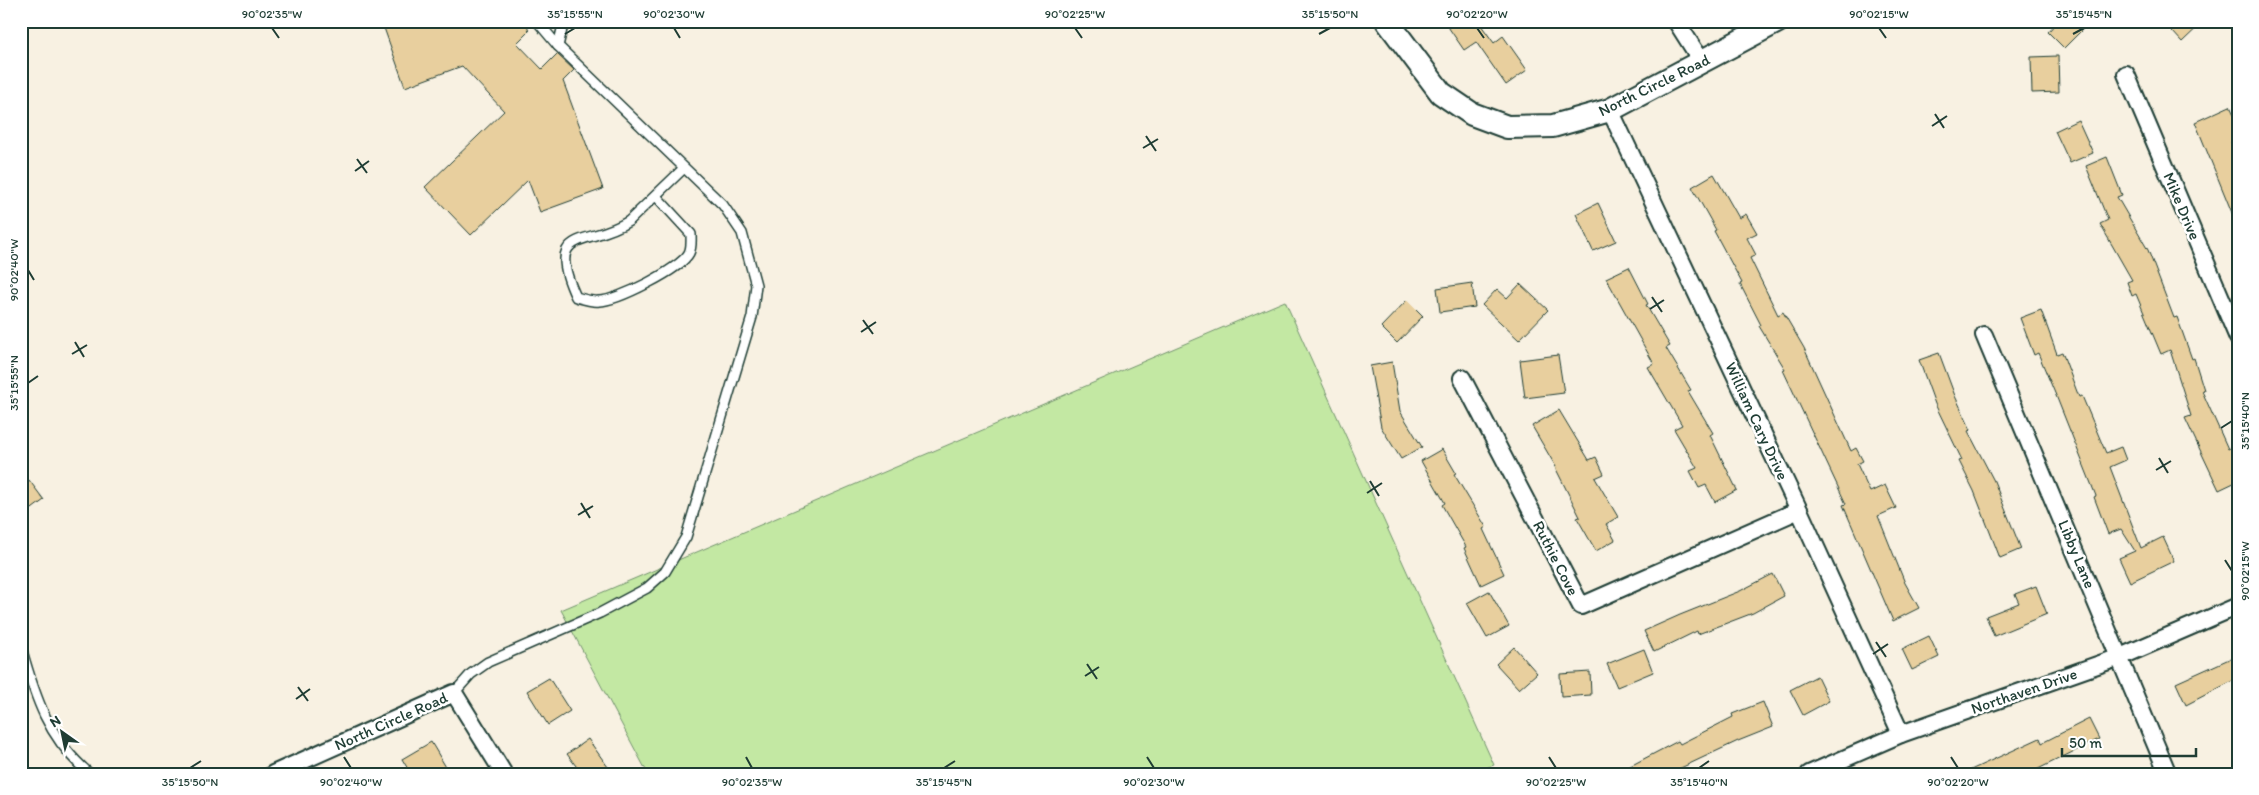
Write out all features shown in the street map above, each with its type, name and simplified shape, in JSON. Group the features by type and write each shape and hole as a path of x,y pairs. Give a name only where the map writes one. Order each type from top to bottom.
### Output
{"street":[{"name":"North Circle Road","path":"1387,21 1441,92 1472,114 1507,127 1553,126 1610,110 1778,21"},
{"path":"1676,21 1702,62"},
{"name":"Mike Drive","path":"2126,74 2237,336"},
{"name":"William Cary Drive","path":"1610,110 1799,510 1901,734"},
{"name":"Libby Lane","path":"1984,334 2168,774"},
{"name":"Ruthie Cove","path":"1462,378 1581,606 1799,510"},
{"name":"Northaven Drive","path":"1809,774 1901,734 2120,657 2238,606"},
{"name":"North Circle Road","path":"273,774 454,693"},
{"path":"454,693 504,774"}],"lane":[{"path":"454,693 471,674 488,662 600,613 647,588 665,572 686,537 752,317 756,285 742,233 723,205 558,46 537,21"},
{"path":"558,46 564,21"},
{"path":"656,196 691,234 692,245 689,254 666,273 617,297 599,301 576,298 564,260 566,249 578,239 621,226 656,196 684,168"},
{"path":"21,647 45,719 67,751 90,774"}],"green space":[{"path":"1285,301 1494,765 1468,774 648,774 561,610"}],"building":[{"path":"394,21 526,21 529,31 517,43 542,69 557,54 574,70 563,81 603,189 540,212 528,180 471,235 425,187 504,111 462,66 405,87 383,25"},
{"path":"1444,21 1478,21 1494,43 1503,36 1527,70 1506,85 1476,42 1464,50"},
{"path":"2058,21 2091,21 2064,48 2048,32"},
{"path":"2163,21 2204,21 2182,42"},
{"path":"2058,56 2059,92 2032,93 2031,57"},
{"path":"2230,106 2238,123 2238,139 2231,142 2238,159 2237,225 2195,122"},
{"path":"2078,120 2093,153 2070,163 2055,131"},
{"path":"2107,157 2122,195 2117,197 2148,250 2174,318 2177,317 2192,359 2194,358 2204,390 2202,391 2228,449 2232,447 2238,460 2238,481 2219,490 2185,418 2191,416 2170,350 2161,354 2136,294 2132,296 2127,282 2132,280 2100,224 2108,220 2086,166"},
{"path":"1714,174 1739,218 1746,214 1757,233 1747,238 1756,255 1750,258 1778,315 1783,312 1804,348 1851,451 1856,448 1863,461 1857,464 1870,492 1885,485 1896,508 1878,516 1905,583 1919,608 1893,621 1843,505 1846,504 1783,370 1785,369 1759,326 1761,325 1740,284 1742,283 1692,187"},
{"path":"1598,203 1616,241 1593,251 1576,214"},
{"path":"1629,267 1648,304 1646,305 1670,346 1666,348 1691,390 1688,391 1713,433 1710,435 1737,490 1715,502 1706,485 1699,488 1690,471 1697,468 1674,429 1682,425 1648,367 1654,364 1606,278"},
{"path":"1472,283 1475,307 1440,312 1437,288"},
{"path":"1520,284 1548,310 1519,340 1482,305 1497,289 1507,298"},
{"path":"1407,300 1423,316 1397,343 1381,327"},
{"path":"2041,310 2057,354 2062,352 2079,397 2082,396 2106,453 2121,447 2126,460 2110,467 2141,548 2163,537 2174,561 2130,582 2119,558 2135,551 2121,529 2108,534 2094,497 2096,496 2057,398 2038,353 2034,355 2020,318"},
{"path":"1939,353 1955,396 1971,430 1968,431 1994,481 2021,549 2000,558 1974,491 1959,461 1962,460 1935,404 1919,360"},
{"path":"1558,355 1564,393 1525,398 1520,360"},
{"path":"1392,362 1400,411 1422,447 1401,459 1381,427 1370,366"},
{"path":"1559,410 1589,460 1596,457 1604,474 1595,478 1618,517 1606,524 1615,540 1596,551 1577,518 1580,517 1556,467 1532,426"},
{"path":"1442,449 1456,473 1454,474 1486,527 1483,529 1504,574 1481,585 1464,548 1466,547 1442,505 1445,503 1421,461"},
{"path":"29,480 44,500 21,517 21,486"},
{"path":"1773,574 1784,596 1753,613 1698,634 1697,631 1654,652 1644,631 1740,591"},
{"path":"2036,586 2047,614 1994,636 1986,616 2019,603 2015,594"},
{"path":"1489,591 1509,626 1487,638 1467,603"},
{"path":"1929,636 1939,657 1912,670 1902,649"},
{"path":"1514,647 1537,673 1519,689 1496,664"},
{"path":"1644,649 1653,672 1617,687 1607,664"},
{"path":"2238,655 2238,678 2186,705 2176,683"},
{"path":"1590,672 1591,695 1561,697 1560,674"},
{"path":"1817,676 1829,701 1803,715 1790,690"},
{"path":"549,678 570,711 548,725 527,691"},
{"path":"1763,702 1773,727 1738,741 1668,774 1615,774 1678,741 1680,744 1733,717 1732,714"},
{"path":"2089,719 2099,739 2028,774 1962,774 2040,738 2042,743"},
{"path":"588,739 613,774 582,774 567,754"},
{"path":"431,742 450,774 411,774 402,759"}]}
